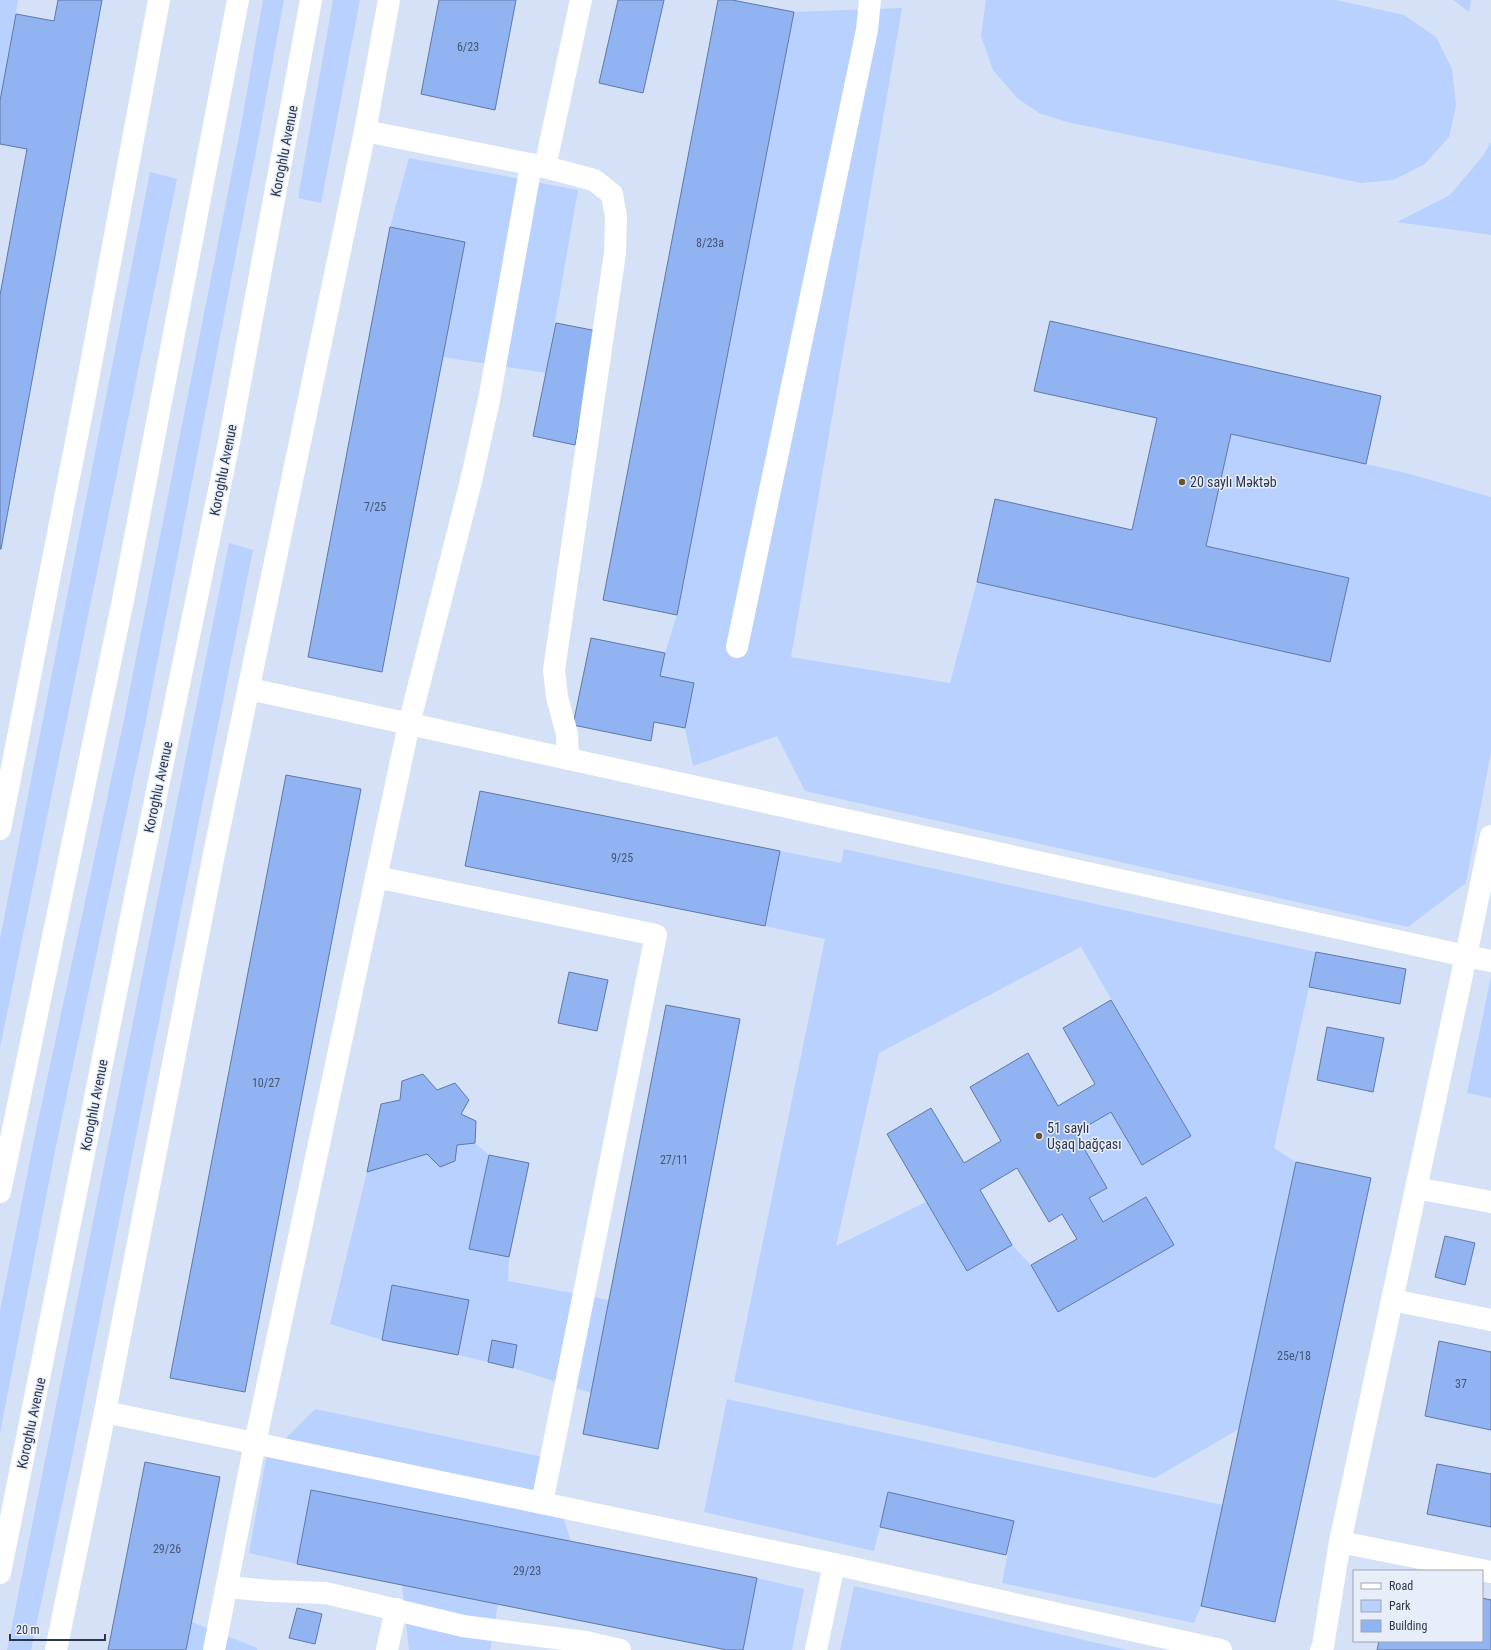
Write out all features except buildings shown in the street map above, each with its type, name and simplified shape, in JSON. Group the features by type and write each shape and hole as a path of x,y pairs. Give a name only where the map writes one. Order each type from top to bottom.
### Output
{"main road":[{"path":"0,829 85,396 159,0"},
{"path":"0,1192 123,600 238,0"},
{"name":"Koroghlu Avenue","path":"0,1573 136,893 230,442 311,0"},
{"path":"56,1650 106,1412 215,849 250,689 365,131 389,0"},
{"path":"214,1650 255,1443 409,724 489,400 538,166 581,0"},
{"path":"737,647 867,30 870,0"},
{"path":"365,131 538,166 594,180 612,194 616,217 615,253 554,670 557,697 567,734 568,759"},
{"path":"250,689 1491,961"},
{"path":"1321,1650 1323,1646 1340,1542 1491,836"},
{"path":"376,877 656,935 542,1503"},
{"path":"1416,1188 1491,1202"},
{"path":"1392,1300 1491,1320"},
{"path":"106,1412 834,1564 1221,1650"},
{"path":"1340,1542 1481,1570"},
{"path":"816,1650 834,1564"},
{"path":"227,1587 272,1592 326,1593 462,1626 586,1642 620,1650"},
{"path":"387,1650 396,1609"}],"green space":[{"path":"0,0 18,0 0,101"},
{"path":"263,0 284,0 145,725 57,1141 0,1433 0,1311 34,1140 123,724 240,131"},
{"path":"333,0 360,0 321,203 298,198"},
{"path":"986,0 1336,0 1404,15 1436,37 1452,69 1456,105 1449,137 1425,164 1393,180 1361,183 1067,122 1039,113 1017,98 993,70 981,36"},
{"path":"1453,0 1471,0 1469,12"},
{"path":"902,8 791,657 950,683 977,582 1330,662 1349,578 1206,546 1231,434 1406,473 1491,497 1491,752 1466,883 1408,927 805,791 777,736 693,766 685,728 694,683 660,676 665,653 677,615 794,12"},
{"path":"1491,142 1491,235 1397,222 1450,195 1483,156"},
{"path":"409,158 578,190 546,373 443,357 465,242 390,227"},
{"path":"150,172 177,179 0,1048 0,939"},
{"path":"229,543 253,550 70,1467 31,1650 7,1650"},
{"path":"844,849 1316,952 1274,1148 1296,1162 1239,1429 1155,1478 734,1382 825,939 765,926 780,851 841,863","holes":["1081,947 1191,1136 1142,1165 1111,1112 1075,1133 1106,1188 1089,1198 1103,1222 1146,1197 1173,1245 1058,1312 1031,1265 1012,1245 967,1271 926,1202 836,1246 879,1053"]},
{"path":"1491,976 1491,1098 1467,1093"},
{"path":"475,1143 489,1155 469,1249 509,1257 508,1281 609,1300 591,1393 513,1368 517,1345 492,1340 488,1362 458,1355 468,1300 393,1285 382,1340 330,1324 367,1172 427,1154 440,1166 455,1161 457,1145"},
{"path":"727,1399 1223,1505 1201,1606 1194,1623 1002,1583 1014,1521 888,1492 874,1551 704,1512"},
{"path":"315,1409 543,1457 571,1541 311,1490 297,1564 249,1553 266,1458"},
{"path":"757,1578 804,1589 792,1650 743,1650"},
{"path":"402,1585 498,1604 490,1650 409,1650"},
{"path":"854,1586 1127,1650 840,1650"},
{"path":"192,1622 257,1648 257,1650 186,1650"}],"place":[{"name":"20 saylı Məktəb","path":"1182,482"},
{"name":"51 saylı Uşaq bağçası","path":"1039,1136"}]}
